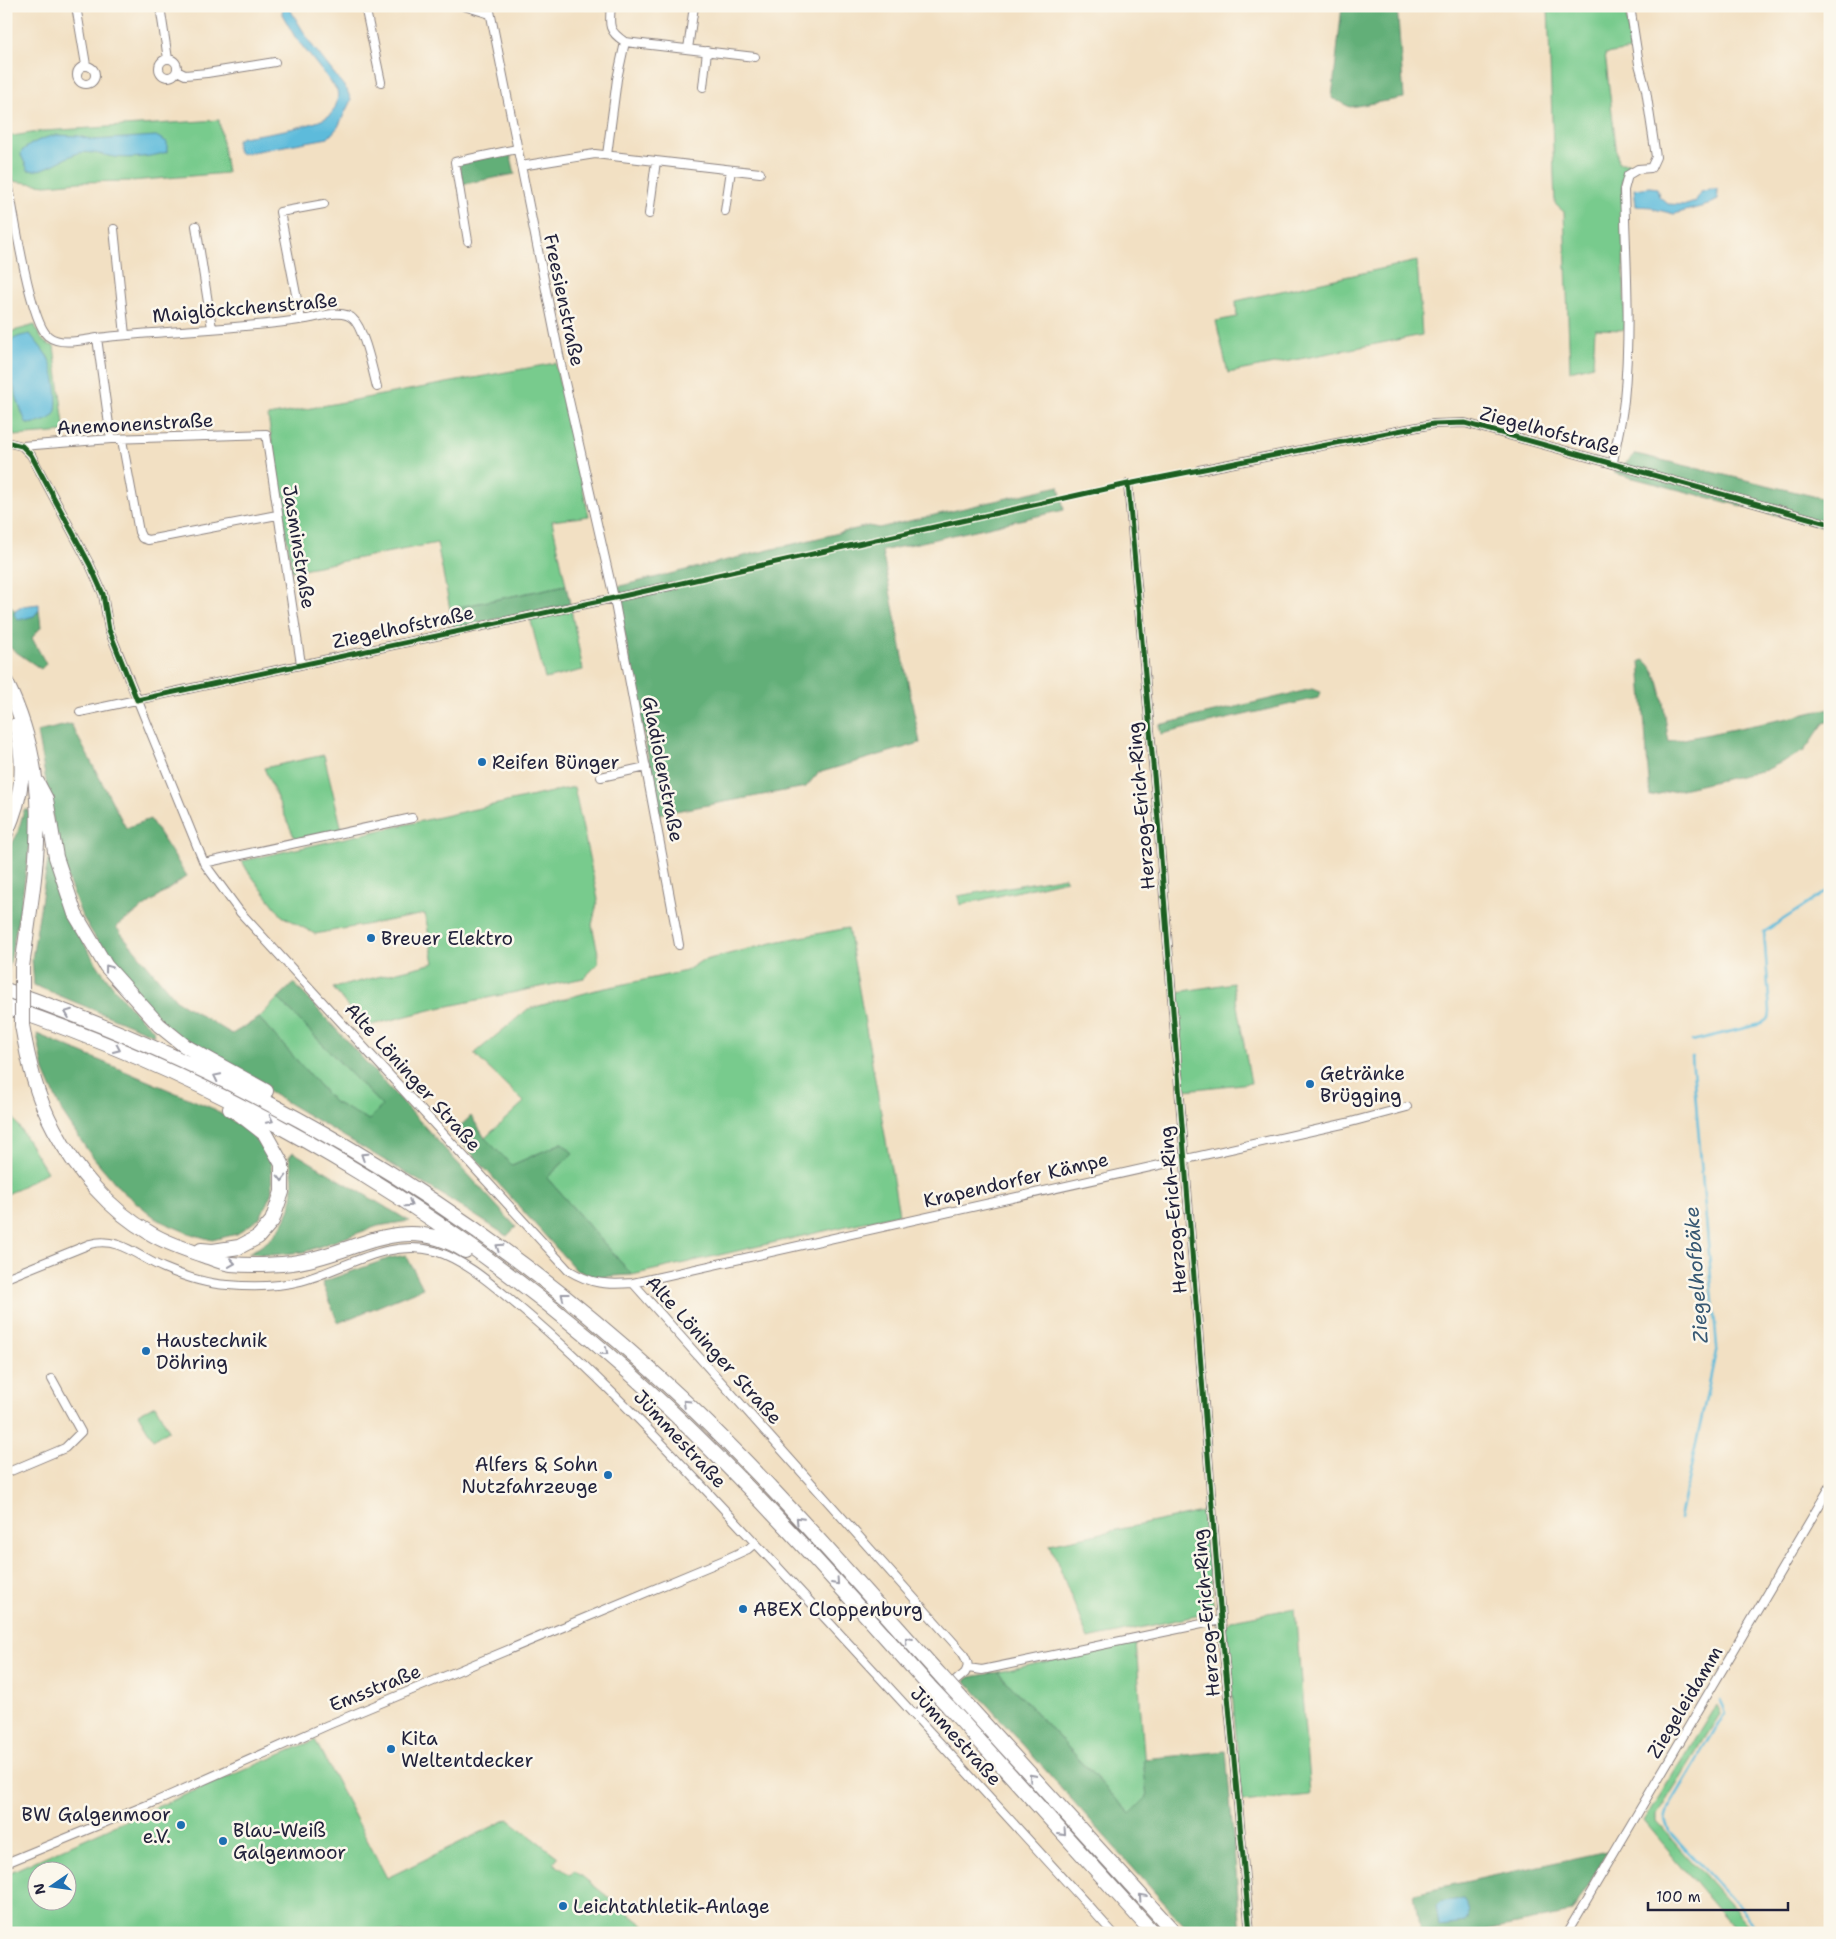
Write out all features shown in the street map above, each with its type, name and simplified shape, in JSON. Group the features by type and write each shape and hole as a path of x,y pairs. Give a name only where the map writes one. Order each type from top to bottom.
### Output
{"highway":[{"path":"6,682 18,705 29,741 37,782 39,830 22,967 22,1025 28,1061 39,1096 54,1129 75,1163 103,1195 128,1218 150,1234 186,1250 229,1264 292,1263 370,1240 401,1234 432,1236 457,1246 493,1270 557,1319 568,1320"},
{"path":"6,699 16,727 22,756 21,789 6,833"},
{"path":"37,782 46,799 56,857 75,914 106,966 159,1026 185,1046 269,1093 277,1106"},
{"path":"6,990 94,1023 172,1056 277,1106 356,1151 442,1206 511,1255 588,1316 654,1372 723,1439 800,1520 1175,1933"},
{"path":"6,1007 102,1042 195,1083 279,1124 351,1166 424,1213 497,1265 568,1320 663,1403 788,1529 1153,1933"},
{"path":"186,1250 213,1251 239,1247 258,1237 272,1221 282,1192 282,1164 265,1134 238,1113 204,1095 195,1083"}],"street":[{"path":"76,6 86,65"},
{"path":"160,6 168,59"},
{"path":"365,6 380,82"},
{"path":"464,6 489,10"},
{"path":"611,6 609,24 616,36 624,42 755,57"},
{"path":"688,49 694,6"},
{"path":"1613,464 1624,401 1628,323 1624,190 1628,175 1638,168 1651,168 1656,157 1646,90 1639,64 1630,6"},
{"name":"Freesienstraße","path":"489,10 561,365 614,598"},
{"path":"607,155 624,42"},
{"path":"703,87 707,51"},
{"path":"168,59 177,64 177,71 171,77 162,75 160,64 168,59"},
{"path":"177,71 185,75 207,73 275,62"},
{"path":"468,241 455,162 517,149"},
{"path":"521,166 595,154 760,173"},
{"path":"649,214 656,161"},
{"name":"Maiglöckchenstraße","path":"6,169 14,221 28,284 42,327 48,336 56,340 97,338 301,320 338,314 347,315 355,320 363,337 377,387"},
{"path":"725,211 731,170"},
{"path":"301,320 280,212 324,204"},
{"path":"196,226 212,328"},
{"path":"114,229 125,335"},
{"path":"97,338 111,439"},
{"name":"Ziegelhofstraße","path":"1199,470 1433,424 1465,423 1830,524"},
{"name":"Anemonenstraße","path":"6,442 22,446 111,439 266,434"},
{"name":"Jasminstraße","path":"266,434 301,664"},
{"path":"122,440 139,532 142,538 148,540 277,515"},
{"name":"Alte Löninger Straße","path":"22,446 32,455 90,565 103,594 109,630 204,863 240,912 568,1270 583,1279 599,1284 633,1283 962,1652 967,1660 968,1668"},
{"name":"Herzog-Erich-Ring","path":"1128,484 1157,810 1220,1620 1250,1933"},
{"name":"Ziegelhofstraße","path":"80,712 675,585"},
{"name":"Gladiolenstraße","path":"614,598 679,946"},
{"path":"601,777 646,767"},
{"path":"204,863 412,818"},
{"name":"Krapendorfer Kämpe","path":"633,1283 1184,1158 1339,1125 1407,1107"},
{"name":"Jümmestraße","path":"6,1278 90,1244 102,1242 118,1244 162,1267 190,1277 223,1285 256,1286 299,1282 392,1249 424,1249 446,1255 486,1280 556,1338 617,1395 756,1542 1113,1933"},
{"path":"6,1473 65,1448 81,1432 52,1379"},
{"name":"Ziegeleidamm","path":"1567,1933 1830,1487"},
{"name":"Emsstraße","path":"6,1863 157,1801 328,1725 710,1567 748,1549 756,1542"},
{"path":"915,1715 965,1673 968,1668 982,1670 1220,1620"}],"green space":[{"path":"1342,6 1397,6 1404,98 1350,107 1332,98"},
{"path":"1548,6 1625,6 1631,50 1605,54 1618,163 1628,163 1630,168 1622,180 1625,330 1595,329 1593,365 1570,371 1564,212 1555,204"},
{"path":"219,120 227,173 131,181 46,185 11,181 6,137 44,131"},
{"path":"510,152 515,174 463,184 459,164"},
{"path":"1417,261 1422,335 1228,373 1216,321 1237,317 1236,301"},
{"path":"35,325 44,341 54,346 65,432 14,436 6,401 6,333","holes":["39,347 48,357 49,418 38,423 27,424"]},
{"path":"555,363 589,516 552,521 566,585 450,609 437,543 292,571 268,416"},
{"path":"1636,454 1830,500 1830,529 1614,473"},
{"path":"1059,486 1064,510 882,551 920,743 818,773 806,787 659,814 616,587 868,526 879,528"},
{"path":"566,585 570,604 454,628 450,609"},
{"path":"6,601 15,611 14,615 34,616 39,610 41,627 32,638 46,664 41,669 6,645"},
{"path":"570,604 583,670 545,679 529,613"},
{"path":"1644,660 1651,666 1656,675 1662,698 1669,742 1830,708 1830,721 1824,723 1804,751 1766,770 1650,796 1640,661"},
{"path":"1312,689 1321,692 1318,698 1161,734 1159,725"},
{"path":"71,724 126,828 150,819 187,876 116,927 177,1001 232,1034 259,1018 334,1102 369,1120 382,1106 278,998 294,983 516,1227 507,1236 443,1195 188,1044 166,1025 112,965 81,914 60,858 37,732"},
{"path":"324,755 342,830 295,839 264,768"},
{"path":"574,787 598,899 592,925 598,953 598,964 584,978 434,1009 364,1027 333,988 434,963 425,914 315,934 282,916 242,861"},
{"path":"24,810 29,810 31,837 7,977 6,854 17,835"},
{"path":"48,859 54,869 62,898 77,931 95,962 129,1006 153,1029 154,1035 34,985 32,959"},
{"path":"1065,877 1066,880 960,905 958,896"},
{"path":"848,928 899,1214 632,1275 547,1178 573,1153 562,1143 512,1165 485,1138 524,1102 474,1054 528,1009 596,990 686,971 701,961 780,941"},
{"path":"1233,983 1251,1083 1185,1090 1178,992"},
{"path":"278,998 382,1106 369,1121 334,1102 259,1018"},
{"path":"37,1034 214,1109 250,1132 271,1162 272,1192 260,1218 237,1234 212,1240 188,1233 158,1220 122,1191 88,1151 62,1112 44,1071"},
{"path":"6,1106 47,1172 6,1195"},
{"path":"471,1116 485,1138 512,1165 562,1143 573,1153 547,1178 632,1275 595,1277 576,1270 453,1133"},
{"path":"293,1152 409,1221 378,1226 304,1252 272,1255 248,1253 268,1241 277,1232 288,1213 293,1192 289,1157"},
{"path":"406,1255 423,1288 338,1323 322,1282 390,1258"},
{"path":"155,1405 169,1430 153,1439 138,1414"},
{"path":"1206,1511 1213,1605 1205,1614 1088,1639 1050,1544"},
{"path":"1295,1608 1310,1795 1242,1802 1226,1625 1232,1620"},
{"path":"1136,1642 1147,1797 1130,1814 998,1672"},
{"path":"998,1672 1130,1814 1147,1797 1143,1759 1226,1751 1241,1933 1191,1933 965,1680 970,1677"},
{"path":"1716,1705 1720,1714 1657,1815 1657,1822 1755,1933 1738,1933 1644,1821"},
{"name":"Blau-Weiß Galgenmoor","path":"315,1740 387,1878 508,1819 558,1857 553,1863 570,1875 574,1870 651,1931 647,1933 6,1933 6,1874 28,1864 28,1912 78,1912 78,1862 33,1862 147,1811"},
{"path":"1608,1851 1571,1913 1471,1933 1420,1933 1414,1893"}],"water":[{"path":"283,6 288,6 311,44 347,90 351,100 338,127 328,138 241,154 237,149 237,140 242,137 288,129 323,119 334,110 338,96 337,90 295,37 282,14"},
{"path":"56,135 79,136 93,140 156,136 167,142 167,152 127,158 79,153 41,169 28,170 21,155 22,151 38,141"},
{"path":"1657,188 1659,196 1668,204 1686,205 1695,202 1701,192 1710,189 1717,189 1718,200 1708,205 1674,214 1652,207 1636,206 1634,189"},
{"path":"30,334 50,361 56,384 57,401 53,416 42,422 27,424 13,386 7,354 11,341"},
{"path":"39,604 39,610 34,616 19,620 14,615 15,611 23,606"},
{"path":"1463,1899 1469,1914 1465,1923 1439,1926 1436,1906 1445,1901"}],"waterway":[{"name":"Ziegelhofbäke","path":"1692,1041 1761,1024 1769,1018 1764,932 1830,889"},
{"name":"Ziegelhofbäke","path":"1680,1518 1717,1347 1692,1057"},
{"name":"Ziegelhofbäke","path":"1720,1700 1725,1713 1668,1809 1665,1820 1669,1831 1763,1933"}],"cycle path":[{"path":"6,442 22,446 31,455 90,565 103,594 109,630 137,700 614,598 1128,484 1433,424 1465,423 1830,524"},
{"path":"1128,484 1158,820 1221,1620 1250,1933"}],"place":[{"name":"Reifen Bünger","path":"482,762"},
{"name":"Breuer Elektro","path":"371,938"},
{"name":"Getränke Brügging","path":"1310,1084"},
{"name":"Haustechnik Döhring","path":"146,1351"},
{"name":"Alfers & Sohn Nutzfahrzeuge","path":"608,1475"},
{"name":"ABEX Cloppenburg","path":"743,1609"},
{"name":"Kita Weltentdecker","path":"391,1749"},
{"name":"BW Galgenmoor e.V.","path":"181,1825"},
{"name":"Blau-Weiß Galgenmoor","path":"223,1841"},
{"name":"Leichtathletik-Anlage","path":"563,1906"}]}
